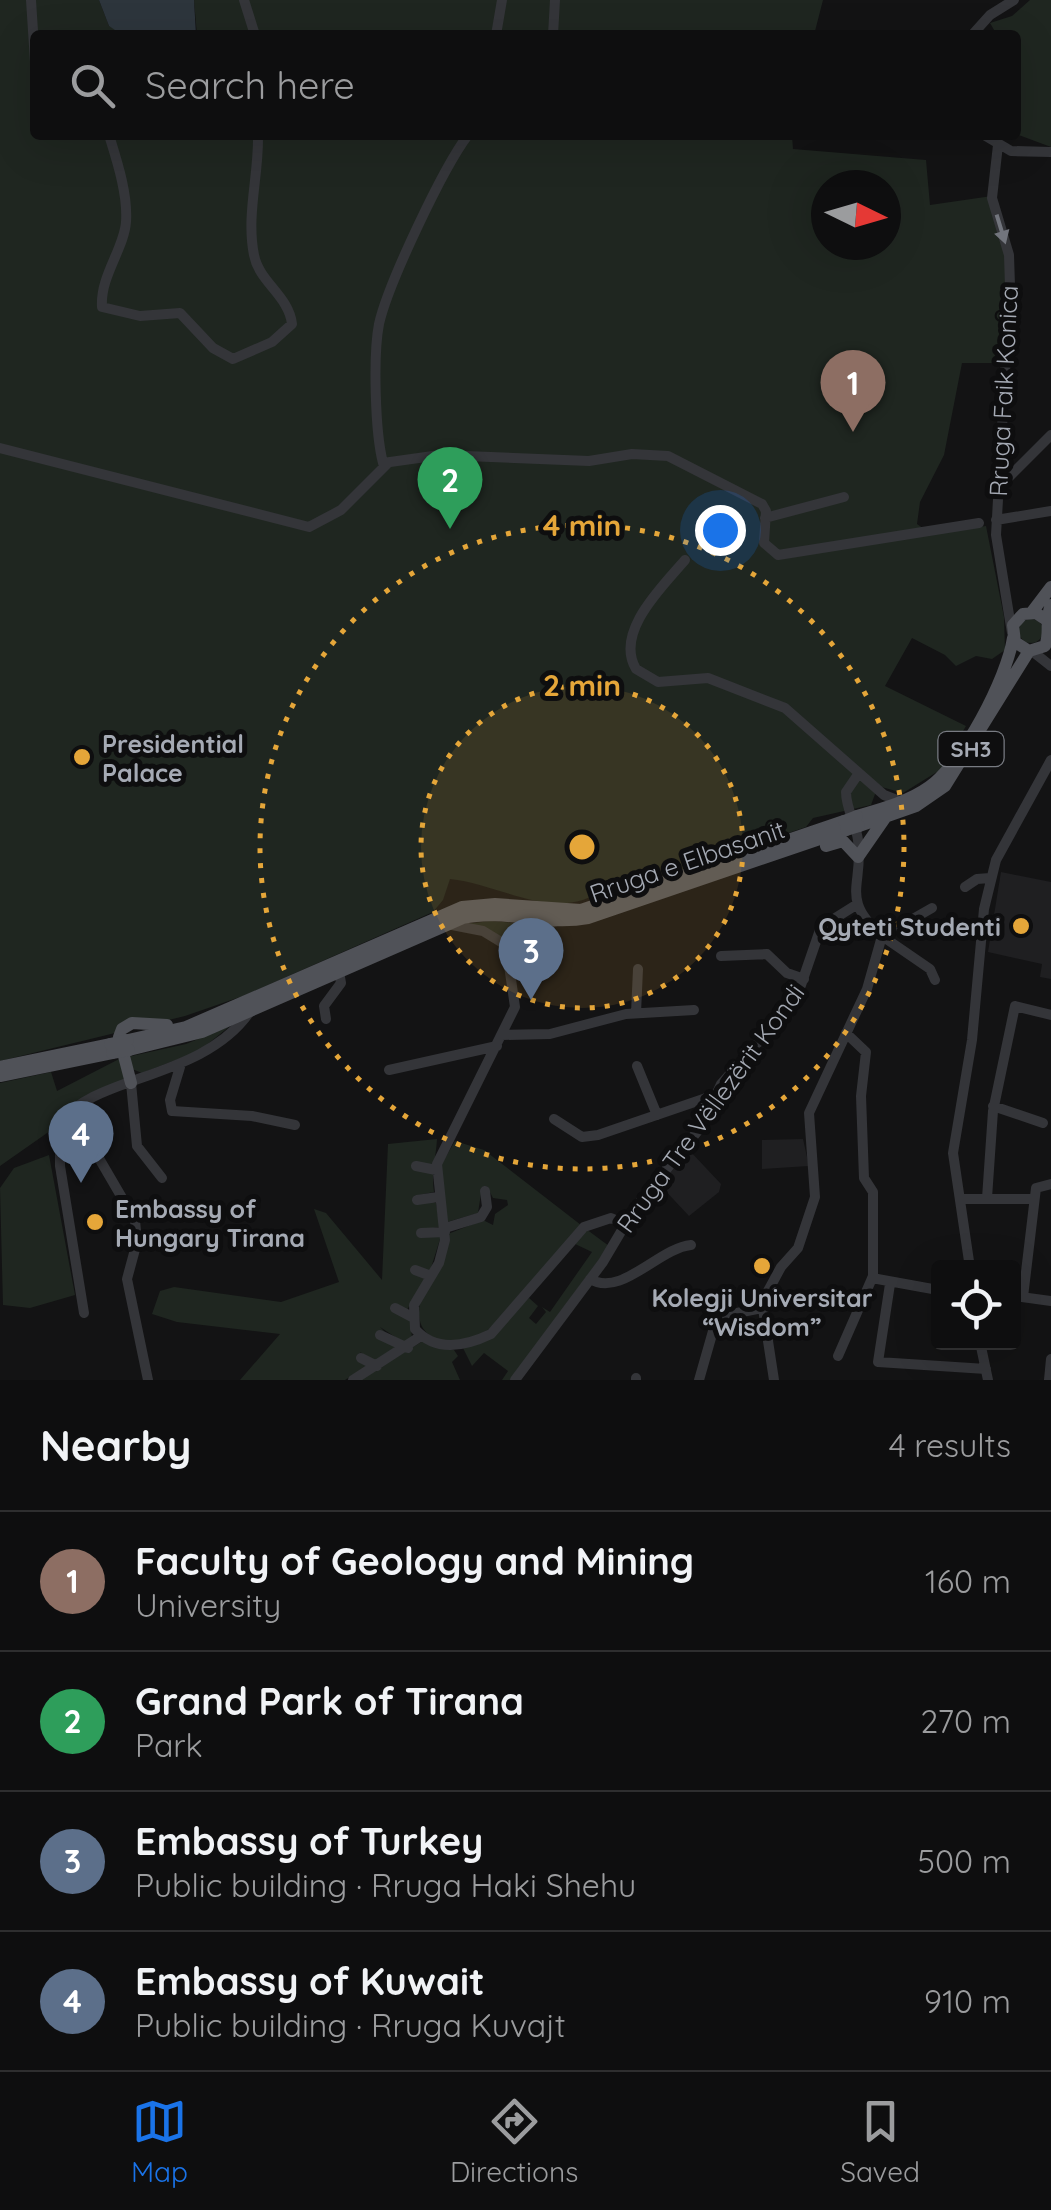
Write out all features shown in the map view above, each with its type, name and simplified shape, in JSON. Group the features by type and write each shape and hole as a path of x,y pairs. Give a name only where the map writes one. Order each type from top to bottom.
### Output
{"main road":[{"name":"SH3","path":"1013,636 1016,620 1030,612 1051,587"},
{"path":"1050,639 1051,605"},
{"path":"1030,612 1048,621"},
{"path":"1013,636 1031,651"},
{"name":"Rruga e Elbasanit","path":"880,814 928,788 950,765 1003,675 1013,636"},
{"name":"SH3","path":"1031,651 1050,639"},
{"name":"Rruga e Elbasanit","path":"128,1045 208,1017 462,907 495,904 581,910 922,803 950,780 1031,651"},
{"path":"790,850 843,841 858,857 880,814"},
{"name":"Rruga e Elbasanit","path":"0,1067 186,1038 341,974 442,925 492,914 558,921 602,914 790,850 851,823"},
{"path":"131,1083 118,1037 124,1026 153,1027 208,1017"},
{"name":"Rruga e Elbasanit","path":"0,1076 111,1048"}],"street":[{"path":"31,0 33,30"},
{"path":"244,0 253,30"},
{"path":"497,30 502,0"},
{"path":"553,30 556,0"},
{"path":"976,30 990,15 1014,0"},
{"path":"111,140 120,169 126,222 112,259 102,306 140,316 180,314 213,348 233,359 272,342 292,324 286,306 262,274 254,253 258,140"},
{"path":"388,464 382,458 376,376 380,320 439,184 465,140"},
{"path":"991,140 1022,153 1051,152"},
{"name":"Rruga Faik Konica","path":"998,145 992,196 1010,264 996,546 1013,636"},
{"path":"997,481 1007,478 1051,435"},
{"path":"0,448 309,527 337,514 388,464 440,455 589,461 632,454 668,456 758,501 765,518 764,545 781,555 978,522"},
{"path":"765,518 844,497"},
{"path":"996,520 1051,511"},
{"path":"685,560 636,628 631,653 636,669 658,682 708,678 785,708 882,792 902,802"},
{"path":"1007,596 1014,608 1030,612"},
{"path":"1050,639 1051,657"},
{"path":"1031,651 1051,666"},
{"path":"969,1260 953,1153 972,1040 990,878 1010,832 1051,760"},
{"path":"859,773 845,797 858,842 856,906 882,936 930,970 936,980"},
{"path":"880,814 882,792"},
{"path":"965,887 990,878"},
{"name":"Rruga Tre Vëllezërit Kondi","path":"515,1380 590,1279 625,1224 701,1128 715,1095 778,1023 804,979 821,928 856,906"},
{"path":"882,936 894,934 932,908"},
{"path":"558,921 521,931 506,945 505,962 516,999 436,1170 445,1230 444,1252 414,1305 412,1316 421,1336 448,1345 472,1343 491,1334 584,1227 611,1218 625,1224"},
{"path":"442,925 483,931 506,945"},
{"path":"774,1380 762,1308 770,1283 796,1250 806,1228 816,1184 807,1133 808,1113 867,989 882,936"},
{"path":"721,956 767,954 787,973 804,979"},
{"path":"636,1013 638,969"},
{"path":"326,1019 324,1006 341,974"},
{"path":"987,1198 993,1106 1016,1006 1051,1015"},
{"path":"84,1313 58,1155 60,1123 72,1112 131,1083 180,1067 229,1036 252,1009"},
{"path":"389,1070 499,1041 550,1034 636,1013 694,1010"},
{"path":"838,1356 872,1278 873,1195 864,1178 861,1096 866,1048 846,1033"},
{"path":"637,1066 657,1115"},
{"path":"180,1067 170,1100 172,1112 252,1116 295,1125"},
{"path":"131,1083 136,1146 162,1178"},
{"path":"554,1119 577,1135 589,1137 715,1095"},
{"path":"993,1106 1043,1123"},
{"path":"72,1112 134,1220 137,1242 128,1280 148,1380"},
{"path":"416,1166 436,1170"},
{"path":"1021,1279 1037,1187 1051,1184"},
{"path":"421,1233 445,1230 480,1218 487,1207 486,1190"},
{"path":"417,1200 438,1198"},
{"path":"960,1200 1034,1199"},
{"path":"590,1279 597,1284 617,1281 671,1250 691,1245"},
{"path":"416,1270 431,1276"},
{"path":"872,1278 931,1289"},
{"path":"890,1284 878,1362 987,1374"},
{"path":"1021,1297 1051,1301"},
{"path":"395,1308 412,1316"},
{"path":"699,1380 716,1318 762,1308"},
{"path":"380,1335 408,1348"},
{"path":"353,1380 408,1348 421,1336"},
{"path":"361,1358 377,1366"},
{"path":"1050,1380 1051,1359"}],"shaded area":[{"path":"0,0 99,0 109,26 118,30 30,30 30,140 792,140 793,149 926,160 930,205 992,196 1009,255 1003,363 962,363 944,455 920,502 917,524 931,534 986,526 1004,617 1005,650 992,659 976,656 956,666 945,655 912,638 885,686 966,726 940,770 903,793 878,786 871,805 813,818 806,827 612,893 605,888 568,903 529,899 450,879 443,900 433,912 243,996 185,1016 0,1061"},
{"path":"99,0 194,0 196,30 115,30 109,26"},
{"path":"194,0 823,0 815,30 197,30"},
{"path":"1030,0 1051,0 1051,147 1021,136 1021,30 994,30 990,23 1012,16"},
{"path":"1031,619 1040,622 1040,640 1031,643 1022,640 1019,631 1022,622"},
{"name":"Qyteti Studenti","path":"1001,872 1051,882 1051,979 1040,977 1042,964 988,952"},
{"path":"465,924 528,924 505,940"},
{"path":"230,1026 199,1051 142,1073 132,1069 127,1057 186,1044"},
{"path":"123,1057 127,1077 0,1166 0,1083 51,1072 57,1091"},
{"path":"437,1139 434,1192 414,1196 436,1203 440,1227 419,1230 441,1236 430,1271 411,1272 425,1278 407,1310 393,1303 410,1319 412,1338 406,1344 380,1327 400,1347 377,1363 360,1352 368,1365 345,1380 240,1380 280,1334 177,1322 152,1314 160,1291 174,1287 281,1302 339,1282 314,1209 326,1213 382,1280 388,1144"},
{"path":"803,1139 809,1166 762,1169 762,1140"},
{"path":"455,1141 484,1150 581,1225 489,1329 475,1337 446,1341 430,1335 421,1325 419,1311 427,1279 448,1234 483,1220 493,1225 495,1214 508,1205 507,1200 493,1198 487,1186 482,1187 478,1213 447,1222 441,1165"},
{"path":"689,1150 721,1184 719,1192 689,1216 660,1185"},
{"path":"49,1155 75,1295 30,1308 3,1305 0,1188 14,1168"},
{"path":"586,1229 609,1246 510,1380 502,1380 508,1371 484,1353 472,1366 463,1348 479,1343 529,1298 538,1306 529,1318 536,1324 546,1312 542,1307 550,1312 592,1252 573,1243"},
{"path":"423,1341 454,1350 458,1356 452,1362 460,1380 358,1380"}],"place":[{"name":"Faculty of Geology and Mining","path":"853,432"},
{"name":"Grand Park of Tirana","path":"450,529"},
{"name":"Presidential Palace","path":"82,757"},
{"name":"Qyteti Studenti","path":"1021,926"},
{"name":"Embassy of Turkey","path":"531,1000"},
{"name":"Embassy of Kuwait","path":"81,1183"},
{"name":"Embassy of Hungary Tirana","path":"95,1222"},
{"name":"Kolegji Universitar “Wisdom”","path":"762,1266"}]}
